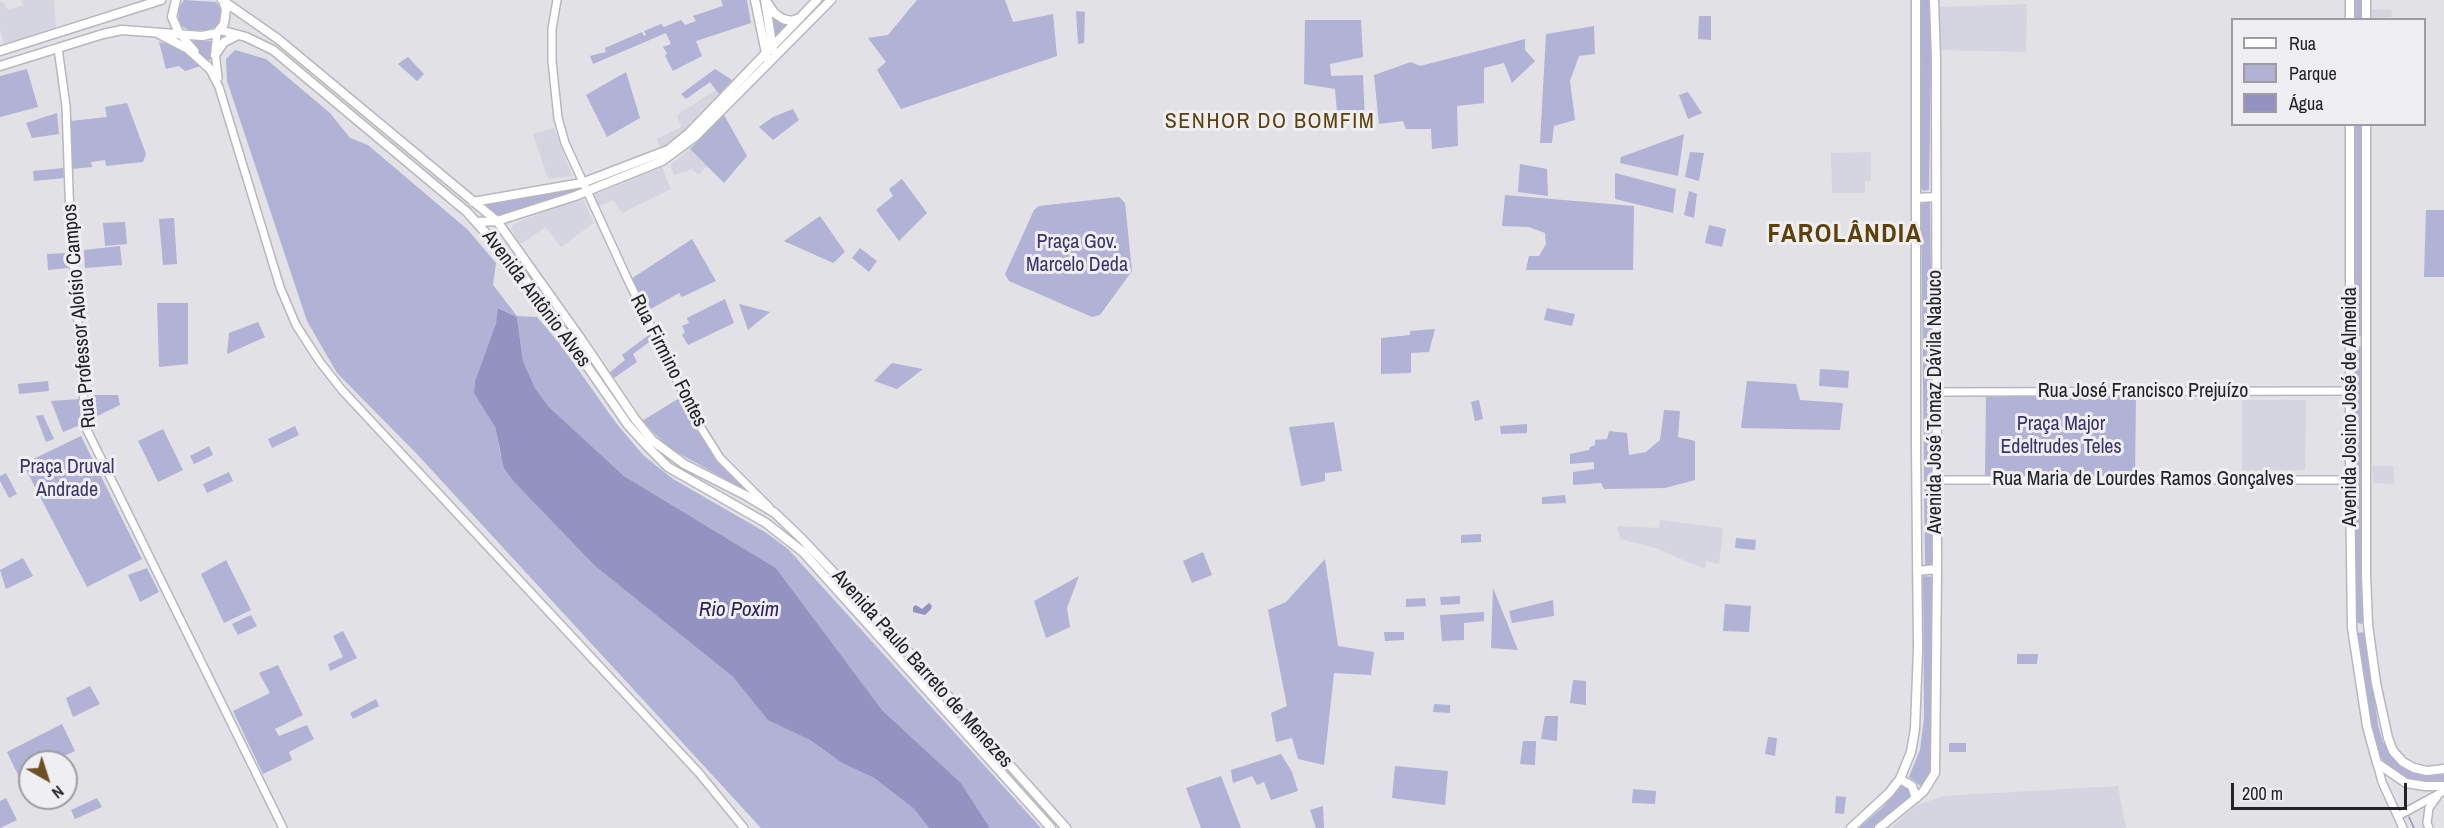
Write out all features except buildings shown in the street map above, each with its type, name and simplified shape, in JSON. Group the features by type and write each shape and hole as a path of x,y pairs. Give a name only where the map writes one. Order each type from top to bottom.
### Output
{"main road":[{"path":"0,51 161,0"},
{"path":"176,0 172,17 180,34"},
{"path":"755,0 771,61"},
{"path":"765,0 769,50"},
{"path":"765,0 774,13 783,20 791,21 800,18"},
{"path":"467,212 468,206 474,201 582,183 668,150 688,133 817,0"},
{"path":"477,222 497,221 586,192 662,161 678,151 831,0"},
{"name":"Avenida José Tomaz Dávila Nabuco","path":"1851,828 1883,799 1900,779 1911,752 1915,729 1916,0"},
{"name":"Avenida José Tomaz Dávila Nabuco","path":"1879,828 1916,798 1929,784 1935,773 1937,569 1934,0"},
{"path":"2350,0 2350,18"},
{"path":"2366,0 2366,18"},
{"path":"218,32 225,18 223,1"},
{"name":"Avenida Antônio Alves","path":"223,1 278,39 497,221 635,419 653,441 684,464 775,513"},
{"name":"Avenida Antônio Alves","path":"0,66 122,30 202,36 218,32 238,34 273,50 477,222 537,294 628,425 648,447 668,466 737,505 784,536"},
{"path":"156,32 188,49 210,69"},
{"path":"215,55 224,42 238,34"},
{"name":"Avenida Josino José de Almeida","path":"2350,126 2352,627 2367,726 2377,763"},
{"name":"Avenida Josino José de Almeida","path":"2366,126 2368,625 2376,683 2393,751 2403,762 2414,768 2427,771 2444,769"},
{"path":"1917,198 1936,197"},
{"path":"2350,342 2368,342"},
{"name":"Avenida Paulo Barreto de Menezes","path":"775,513 865,604 1066,828"},
{"name":"Avenida Paulo Barreto de Menezes","path":"784,536 832,583 1051,828"},
{"path":"1917,571 1937,569"},
{"path":"2352,627 2368,625"},
{"path":"2377,763 2406,783 2442,791"},
{"path":"1900,779 1912,786 1916,798"}],"street":[{"name":"Rua Firmino Fontes","path":"556,0 552,29 554,87 565,143 582,183 709,443 720,458 775,513"},
{"path":"218,32 215,55 219,87"},
{"path":"180,34 210,69 219,87 280,287 296,325 320,362 362,412 699,773 744,828"},
{"name":"Rua Professor Aloísio Campos","path":"58,48 66,106 70,219 86,428 283,828"},
{"name":"Rua José Francisco Prejuízo","path":"1936,392 2350,391"},
{"name":"Rua Maria de Lourdes Ramos Gonçalves","path":"1936,480 2350,480"},
{"path":"2377,763 2382,782 2403,828"},
{"path":"2398,816 2442,791"},
{"path":"2429,828 2427,824 2429,808 2442,791"}],"shaded area":[{"path":"21,0 54,0 56,28 4,44 0,29 0,3 3,2 8,10 23,5"},
{"path":"2027,4 2026,52 1940,50 1940,7"},
{"path":"2372,9 2392,10 2391,17 2372,18"},
{"path":"716,90 719,94 685,131 661,150 657,139 681,127 677,115"},
{"path":"554,128 572,176 548,179 533,134"},
{"path":"690,149 707,166 698,175 692,169 674,175 670,165"},
{"path":"1871,152 1871,181 1865,181 1865,193 1832,193 1831,153"},
{"path":"662,167 671,189 622,213 613,200 599,206 594,195"},
{"path":"582,197 594,223 561,247 546,227 521,244 511,229 513,224"},
{"path":"2242,400 2306,400 2305,470 2242,470"},
{"path":"2372,466 2394,466 2394,484 2374,483"},
{"path":"1660,520 1723,528 1719,564 1706,561 1705,569 1655,548 1620,539 1617,526 1659,528"},
{"path":"2118,786 2126,828 1890,828 1917,805 1943,796"}],"green space":[{"path":"184,0 216,2 221,9 221,18 217,26 208,30 191,31 183,27 179,22 178,9"},
{"path":"721,0 747,0 751,23 696,41 702,56 673,71 663,47 671,44 666,33 593,64 590,56 606,52 605,48 642,32 644,36 646,35 644,31 661,24 664,27 681,20 685,25 696,21 693,16 723,6"},
{"path":"917,0 1005,0 1013,22 1053,14 1057,56 901,109 877,70 886,62 868,38 888,35"},
{"path":"1921,0 1932,0 1929,190 1924,191 1920,188"},
{"path":"2353,0 2362,0 2362,18 2353,18"},
{"path":"770,11 788,23 774,40"},
{"path":"1076,11 1085,12 1084,43 1078,44"},
{"path":"1699,16 1711,16 1711,40 1698,39"},
{"path":"1305,20 1361,20 1363,57 1330,64 1331,76 1363,75 1365,121 1338,123 1335,89 1304,84"},
{"path":"1594,26 1595,54 1579,56 1570,81 1575,120 1554,126 1552,143 1540,143 1546,34"},
{"path":"1525,39 1525,50 1535,61 1512,83 1504,63 1484,68 1484,103 1457,106 1458,146 1432,149 1431,129 1406,129 1403,121 1379,124 1374,75 1411,62 1420,66"},
{"path":"188,41 213,41 212,58 208,61"},
{"path":"159,42 179,47 201,66 185,71 179,66 166,69"},
{"path":"235,50 266,59 330,113 350,138 368,145 468,230 496,263 493,285 517,316 537,317 560,344 616,423 643,455 673,479 765,532 788,549 1041,828 990,828 961,783 882,710 776,568 624,476 548,406 535,388 523,361 517,317 499,308 496,323 475,381 474,392 495,427 500,452 515,483 595,566 733,677 768,719 810,740 842,763 874,778 913,808 929,828 761,828 416,453 337,373 307,321 227,81 226,59"},
{"path":"408,57 424,74 417,81 398,64"},
{"path":"27,69 38,107 0,117 0,76"},
{"path":"715,69 732,80 719,94 710,82 686,99 681,94"},
{"path":"626,72 640,118 607,137 586,95"},
{"path":"1688,92 1702,113 1688,119 1679,95"},
{"path":"127,103 146,154 143,162 106,166 105,160 91,162 92,167 72,169 70,121 107,117 105,107"},
{"path":"793,109 799,120 773,140 759,127 773,117"},
{"path":"57,113 59,134 32,138 26,123"},
{"path":"724,115 747,156 724,183 690,149"},
{"path":"2353,126 2362,126 2362,335 2356,337 2352,335"},
{"path":"1684,134 1678,176 1620,163 1621,157"},
{"path":"1690,152 1704,153 1699,181 1685,177"},
{"path":"1520,164 1547,169 1548,196 1518,192"},
{"path":"63,168 64,178 34,181 33,171"},
{"path":"1615,173 1676,189 1673,213 1615,199"},
{"path":"902,179 927,213 899,241 876,210 893,196 889,189"},
{"path":"581,186 583,190 499,217 486,205"},
{"path":"1689,191 1697,194 1694,218 1684,215"},
{"path":"1505,195 1634,206 1633,270 1526,270 1529,256 1539,256 1546,244 1545,233 1529,227 1502,226"},
{"name":"Praça Gov. Marcelo Deda","path":"1119,197 1125,203 1132,271 1100,315 1092,317 1009,281 1005,274 1034,210 1039,206"},
{"path":"1930,201 1935,567 1925,567 1921,204"},
{"path":"2426,210 2444,210 2444,277 2424,277"},
{"path":"820,216 845,252 833,263 784,241"},
{"path":"174,218 177,264 163,265 159,219"},
{"path":"125,222 127,244 105,246 103,223"},
{"path":"1709,225 1726,229 1722,247 1705,243"},
{"path":"692,239 716,281 682,297 679,293 649,310 631,279"},
{"path":"120,246 122,265 85,268 84,250"},
{"path":"860,248 877,261 869,272 852,258"},
{"path":"67,253 68,268 48,270 47,254"},
{"path":"725,299 734,323 688,345 682,335 685,332 682,326 689,323 687,318"},
{"path":"157,303 188,303 188,364 159,367"},
{"path":"739,304 770,312 748,330"},
{"path":"1547,308 1575,314 1572,326 1544,320"},
{"path":"258,322 265,337 227,354 229,333"},
{"path":"1435,329 1429,352 1411,353 1411,373 1381,374 1381,338 1410,335 1410,331"},
{"path":"650,334 652,340 633,354 637,362 614,378 610,372 625,360 622,355"},
{"path":"2354,346 2362,346 2363,350 2364,622 2361,624 2354,621"},
{"path":"892,363 923,369 897,389 874,381"},
{"path":"1820,369 1849,371 1848,388 1819,386"},
{"path":"48,381 49,391 19,394 18,384"},
{"path":"1747,381 1796,384 1800,400 1843,403 1840,430 1741,428"},
{"path":"91,395 118,395 120,405 93,418"},
{"name":"Praça Major Edeltrudes Teles","path":"2136,395 2135,477 1985,475 1986,397"},
{"path":"681,397 702,436 725,466 756,496 669,448 642,421"},
{"path":"80,399 80,425 63,432 51,401"},
{"path":"1479,400 1483,419 1475,421 1471,402"},
{"path":"1664,410 1680,411 1678,437 1695,441 1695,480 1665,488 1604,489 1601,483 1573,485 1573,472 1594,469 1594,462 1570,464 1570,454 1589,450 1595,445 1595,440 1607,439 1609,431 1627,433 1629,455 1646,452 1660,440"},
{"path":"43,415 54,439 46,442 36,416"},
{"path":"1334,422 1342,471 1325,473 1325,481 1301,486 1289,427"},
{"path":"1527,424 1527,433 1501,434 1500,426"},
{"path":"295,426 299,435 272,448 268,439"},
{"path":"163,429 183,470 158,482 138,441"},
{"name":"Praça Druval Andrade","path":"81,436 142,559 87,587 23,464"},
{"path":"209,446 213,455 194,464 190,456"},
{"path":"229,472 233,481 207,493 203,484"},
{"path":"6,473 17,494 9,498 0,481 0,476"},
{"path":"1565,495 1566,503 1542,504 1542,497"},
{"path":"1481,534 1481,542 1461,543 1461,535"},
{"path":"1736,538 1756,540 1755,550 1735,548"},
{"path":"1203,552 1212,575 1192,583 1183,561"},
{"path":"23,558 33,576 6,589 0,570"},
{"path":"1325,559 1338,646 1374,652 1371,675 1334,673 1324,765 1298,759 1292,738 1276,742 1271,713 1287,706 1268,610 1286,602"},
{"path":"226,560 251,610 224,623 201,574"},
{"path":"147,568 159,592 140,602 128,575"},
{"path":"1079,576 1067,608 1070,627 1046,638 1034,601"},
{"path":"1923,576 1935,577 1934,769 1922,787 1909,777 1920,750 1924,719"},
{"path":"1493,588 1518,650 1491,648"},
{"path":"1460,596 1460,604 1441,605 1440,597"},
{"path":"1425,598 1426,606 1406,607 1406,599"},
{"path":"1553,600 1554,616 1512,623 1509,611"},
{"path":"1725,604 1751,606 1749,632 1723,631"},
{"path":"1484,612 1484,621 1464,623 1464,640 1442,641 1440,615"},
{"path":"251,615 257,626 238,635 232,624"},
{"path":"343,631 357,658 330,671 328,664 343,657 333,636"},
{"path":"1384,632 1404,632 1404,640 1385,641"},
{"path":"2366,632 2378,725 2383,742 2398,763 2425,776 2444,774 2444,783 2411,781 2391,770 2374,745 2356,633"},
{"path":"2017,654 2038,654 2037,664 2017,664"},
{"path":"278,665 303,715 275,729 279,736 307,725 314,739 289,752 292,760 263,774 233,711 270,693 259,673"},
{"path":"1573,680 1586,681 1586,705 1570,703"},
{"path":"90,686 100,704 73,717 66,698"},
{"path":"376,699 379,706 353,719 350,713"},
{"path":"1434,704 1450,705 1450,713 1433,712"},
{"path":"1545,716 1558,716 1557,741 1541,739"},
{"path":"62,724 75,750 18,750 18,775 7,752"},
{"path":"1768,737 1777,738 1775,756 1765,754"},
{"path":"1523,741 1536,741 1535,765 1520,764"},
{"path":"1949,743 1966,743 1966,752 1949,752"},
{"path":"1281,754 1292,772 1298,791 1271,800 1264,782 1257,785 1252,776 1233,783 1231,770"},
{"path":"1395,766 1448,771 1445,805 1392,798"},
{"path":"1221,776 1241,828 1201,828 1186,788"},
{"path":"1906,784 1912,789 1912,796 1874,828 1859,828 1882,808 1901,786"},
{"path":"1633,789 1656,791 1655,804 1632,803"},
{"path":"1836,796 1846,797 1844,814 1835,813"},
{"path":"6,798 17,820 0,828 0,801"},
{"path":"97,798 102,807 75,819 71,810 78,810 78,807"},
{"path":"1323,806 1324,828 1316,828 1310,810"}],"water":[{"name":"Rio Poxim","path":"498,308 517,317 523,361 535,388 548,406 624,476 776,568 882,710 961,783 990,828 929,828 913,808 874,778 842,763 810,740 768,720 733,677 595,566 515,483 504,468 495,427 474,393 475,381 496,323"},
{"path":"929,603 932,606 931,609 925,615 913,612 913,607 916,605 922,609"}],"waterway":[{"path":"2409,817 2414,828"}],"district":[{"name":"SENHOR DO BOMFIM","path":"1270,122"},
{"name":"FAROLÂNDIA","path":"1845,235"}]}
